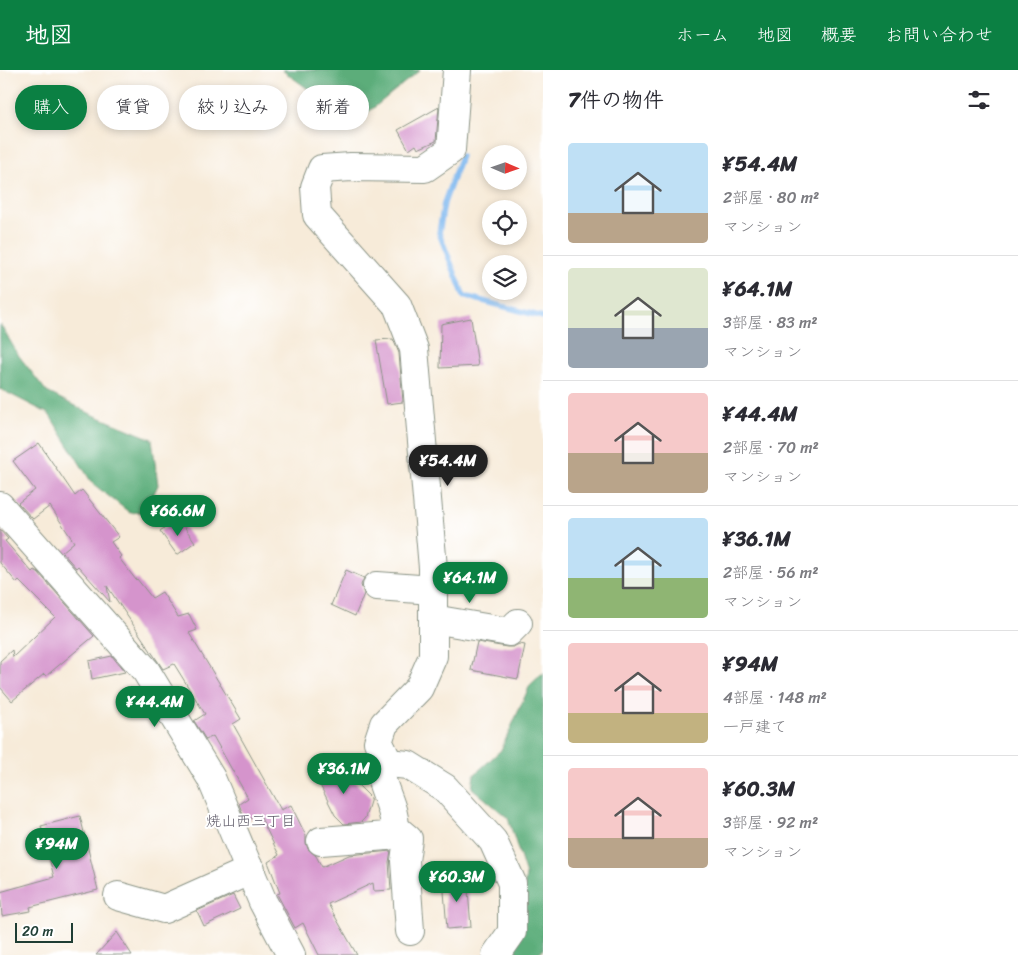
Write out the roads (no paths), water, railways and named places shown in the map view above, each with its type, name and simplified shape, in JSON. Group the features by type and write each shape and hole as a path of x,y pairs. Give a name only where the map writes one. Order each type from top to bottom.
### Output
{"street":[{"path":"457,70 451,150 425,168 351,167 322,169 315,187 317,216 397,305 414,349 433,568 433,656 419,688 384,724 378,742 389,763 408,765 445,788 494,841 512,882 512,932 496,955"},
{"path":"0,506 146,671 211,778 263,902 290,955"},
{"path":"377,586 433,590"},
{"path":"433,619 510,632 518,623"},
{"path":"321,841 387,836 395,828 395,819 384,788 379,765 382,749"},
{"path":"395,828 408,839 404,861 410,931"},
{"path":"118,896 164,909 251,870"}],"waterway":[{"path":"461,156 444,203 439,233 464,296 543,317"}],"district":[{"name":"焼山西三丁目","path":"251,821"}]}
